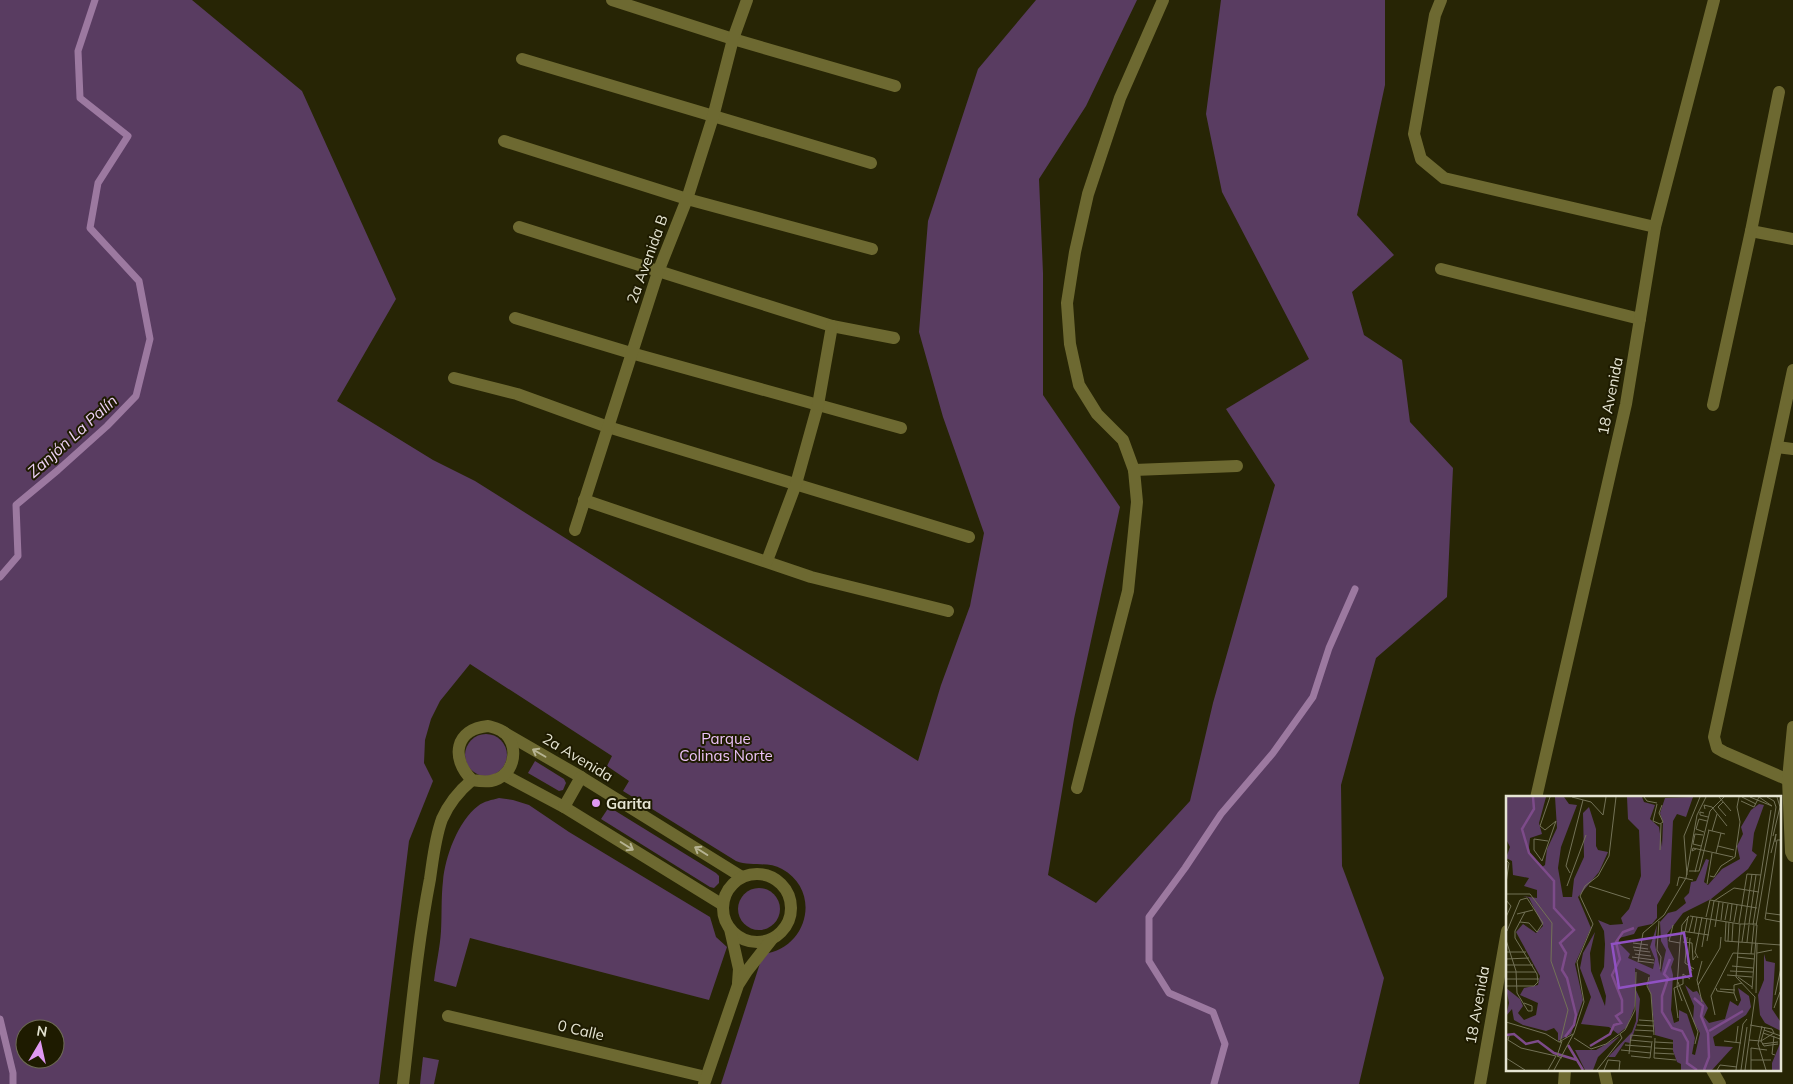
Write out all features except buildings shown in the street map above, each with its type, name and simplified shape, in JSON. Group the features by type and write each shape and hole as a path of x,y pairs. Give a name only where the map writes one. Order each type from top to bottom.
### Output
{"street":[{"path":"612,0 733,39 895,86"},
{"name":"2a Avenida B","path":"575,530 658,272 687,199 713,117 733,39 747,0"},
{"path":"1077,788 1128,591 1137,502 1134,470 1123,440 1097,414 1079,385 1070,344 1067,303 1074,252 1088,194 1120,98 1163,0"},
{"path":"1441,0 1435,15 1414,134 1421,159 1444,178 1655,227"},
{"name":"18 Avenida","path":"1536,796 1626,404 1655,227 1714,0"},
{"path":"522,59 713,117 871,162"},
{"path":"1713,405 1779,92"},
{"path":"504,140 687,199 872,249"},
{"path":"519,227 832,326 894,338"},
{"path":"1751,231 1793,239"},
{"path":"1441,270 1640,318"},
{"path":"515,318 632,353 902,428"},
{"path":"767,561 796,484 818,405 832,326"},
{"path":"1790,781 1717,748 1714,737 1793,370"},
{"path":"454,378 517,394 608,426 969,536"},
{"path":"1777,447 1793,449"},
{"path":"1134,470 1237,466"},
{"path":"584,500 811,577 948,611"},
{"path":"403,1084 424,911 442,820 450,803 460,790 472,780 491,781 504,775 511,766 514,758 514,749 505,734 498,728 479,727 470,730 463,737 459,746 458,756 460,765 472,780"},
{"path":"1793,727 1790,781 1791,852 1793,856"},
{"name":"2a Avenida","path":"498,728 742,877"},
{"path":"504,775 564,807 723,904"},
{"path":"564,807 581,777"},
{"path":"705,1080 738,985 746,971 772,939 788,925 791,914 791,903 788,893 782,884 768,876 751,874 742,877 730,886 723,904 724,919 730,929 739,937 750,942 772,939"},
{"path":"730,929 739,969 738,985"},
{"name":"18 Avenida","path":"1480,1084 1506,937"},
{"name":"0 Calle","path":"448,1016 705,1080"},
{"path":"1713,1072 1720,1084"}],"green space":[{"name":"Parque Colinas Norte","path":"0,0 192,0 302,91 396,299 337,401 433,460 475,481 918,761 941,685 970,606 984,533 943,417 919,332 928,221 978,69 1036,0 1137,0 1086,106 1039,179 1043,273 1043,395 1120,507 1074,719 1048,875 1096,903 1190,801 1213,703 1275,485 1226,409 1309,359 1222,192 1206,114 1221,0 1385,0 1385,85 1357,215 1394,255 1352,292 1364,335 1402,360 1410,422 1453,468 1447,597 1376,658 1341,785 1342,866 1384,978 1359,1084 721,1084 763,954 778,950 791,942 799,931 804,918 805,904 802,891 795,879 782,869 771,865 748,864 736,861 623,791 629,781 607,766 612,756 470,664 440,701 431,719 425,740 424,763 433,781 409,841 379,1084 0,1084"},
{"path":"490,734 498,737 504,743 507,755 504,767 498,773 482,776 474,773 468,767 465,751 468,743 474,737"},
{"path":"535,761 564,779 566,783 563,790 559,791 528,773"},
{"path":"499,798 529,805 569,832 710,917 716,937 727,947 709,1000 470,938 456,987 434,981 440,937 446,861 464,821 478,806"},
{"path":"609,807 716,873 719,876 719,883 714,888 710,887 601,819"},
{"path":"759,888 774,894 780,909 774,924 759,930 744,924 738,909 744,894"},
{"path":"423,1057 439,1060 434,1084 420,1084"}],"waterway":[{"name":"Zanjón La Palín","path":"0,577 18,556 16,505 107,426 136,396 150,339 139,281 90,228 98,183 128,136 80,98 78,51 95,0"},
{"path":"1214,1084 1225,1044 1213,1012 1169,993 1149,961 1149,917 1221,814 1273,753 1313,697 1329,648 1355,589"},
{"name":"Zanjón La Palín","path":"0,1019 13,1073 13,1084"}],"place":[{"name":"Garita","path":"596,803"}]}
